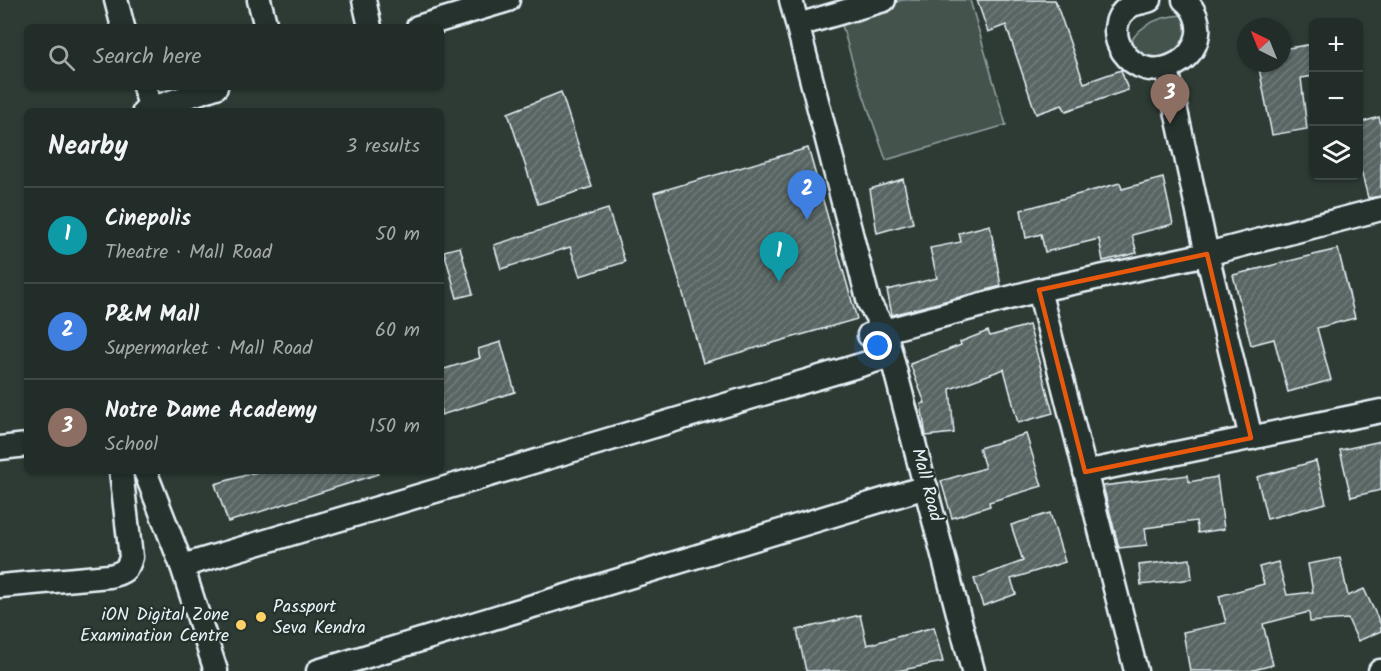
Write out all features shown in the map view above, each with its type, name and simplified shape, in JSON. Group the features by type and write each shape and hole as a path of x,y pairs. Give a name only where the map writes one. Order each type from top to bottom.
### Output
{"street":[{"path":"116,0 122,24"},
{"path":"259,0 265,24"},
{"path":"364,0 369,24"},
{"path":"428,24 508,0"},
{"name":"Mall Road","path":"790,0 951,610 974,671"},
{"path":"798,25 884,0"},
{"path":"1150,0 1131,6 1120,18 1116,30 1118,45 1131,62 1154,70 1167,69 1184,60 1198,36 1198,22 1188,2 1184,0"},
{"path":"1167,69 1207,254 1251,438"},
{"path":"144,90 147,108"},
{"path":"153,108 207,90"},
{"path":"877,333 1039,290 1207,254 1381,209"},
{"path":"1039,290 1137,671"},
{"path":"182,566 884,359"},
{"path":"1085,472 1381,411"},
{"path":"0,448 24,445"},
{"path":"0,586 109,576 122,573 129,567 131,557 121,474"},
{"path":"146,474 182,566 216,671"},
{"path":"318,671 919,489"},
{"path":"951,610 961,671"}],"highlighted area":[{"path":"1207,254 1251,438 1085,472 1039,290"}],"shaded area":[{"path":"902,0 970,0 1006,125 886,160 855,71 840,18"},
{"path":"1186,15 1192,24 1187,52 1147,65 1130,44 1134,37 1153,22"}],"building":[{"path":"977,0 1055,0 1084,83 1121,70 1128,90 1066,111 1062,105 1036,114 1006,25 988,32"},
{"path":"1309,45 1309,77 1301,78 1307,129 1272,135 1260,72 1291,72 1291,48"},
{"path":"561,92 592,187 538,204 508,113"},
{"path":"1379,117 1381,125 1381,196 1368,198 1363,178 1363,122"},
{"path":"808,148 857,319 703,363 654,193"},
{"path":"1163,178 1173,224 1132,235 1137,253 1103,261 1099,239 1045,252 1041,234 1026,238 1021,210 1120,183 1122,189"},
{"path":"903,179 913,223 877,233 870,189"},
{"path":"608,209 625,262 580,276 570,247 501,269 494,245"},
{"path":"990,225 1001,286 892,315 887,290 937,278 930,248 961,242 959,233"},
{"path":"460,247 473,294 457,298 444,251"},
{"path":"1338,249 1355,318 1317,328 1331,380 1288,392 1274,339 1251,345 1233,275"},
{"path":"1029,325 1053,413 1018,423 1004,369 950,389 954,433 926,436 921,404 925,403 910,364 961,345 960,342 988,331 990,336"},
{"path":"501,342 515,392 444,414 444,369 480,358 478,349"},
{"path":"1026,434 1042,486 989,502 990,506 952,518 941,481 985,468 979,448"},
{"path":"1381,441 1381,490 1351,497 1340,450"},
{"path":"1316,461 1326,503 1267,519 1257,477"},
{"path":"250,474 378,474 228,522 215,484"},
{"path":"1188,475 1189,482 1217,477 1224,529 1198,533 1196,521 1145,528 1147,545 1119,548 1103,486"},
{"path":"1050,513 1065,562 1011,579 1016,594 983,606 974,579 1023,561 1011,525"},
{"path":"1340,558 1348,596 1364,589 1381,625 1381,631 1358,641 1348,619 1310,622 1309,612 1263,624 1273,665 1250,671 1190,671 1183,632 1226,623 1219,596 1264,584 1259,567 1278,562 1287,595 1313,592 1308,564"},
{"path":"1190,559 1192,579 1141,585 1139,565"},
{"path":"860,615 867,645 934,627 943,662 897,671 806,671 797,630"}],"place":[{"name":"Notre Dame Academy","path":"1170,124"},
{"name":"P&M Mall","path":"807,220"},
{"name":"Cinepolis","path":"779,282"},
{"name":"Passport Seva Kendra","path":"261,617"},
{"name":"iON Digital Zone Examination Centre","path":"241,625"}]}
